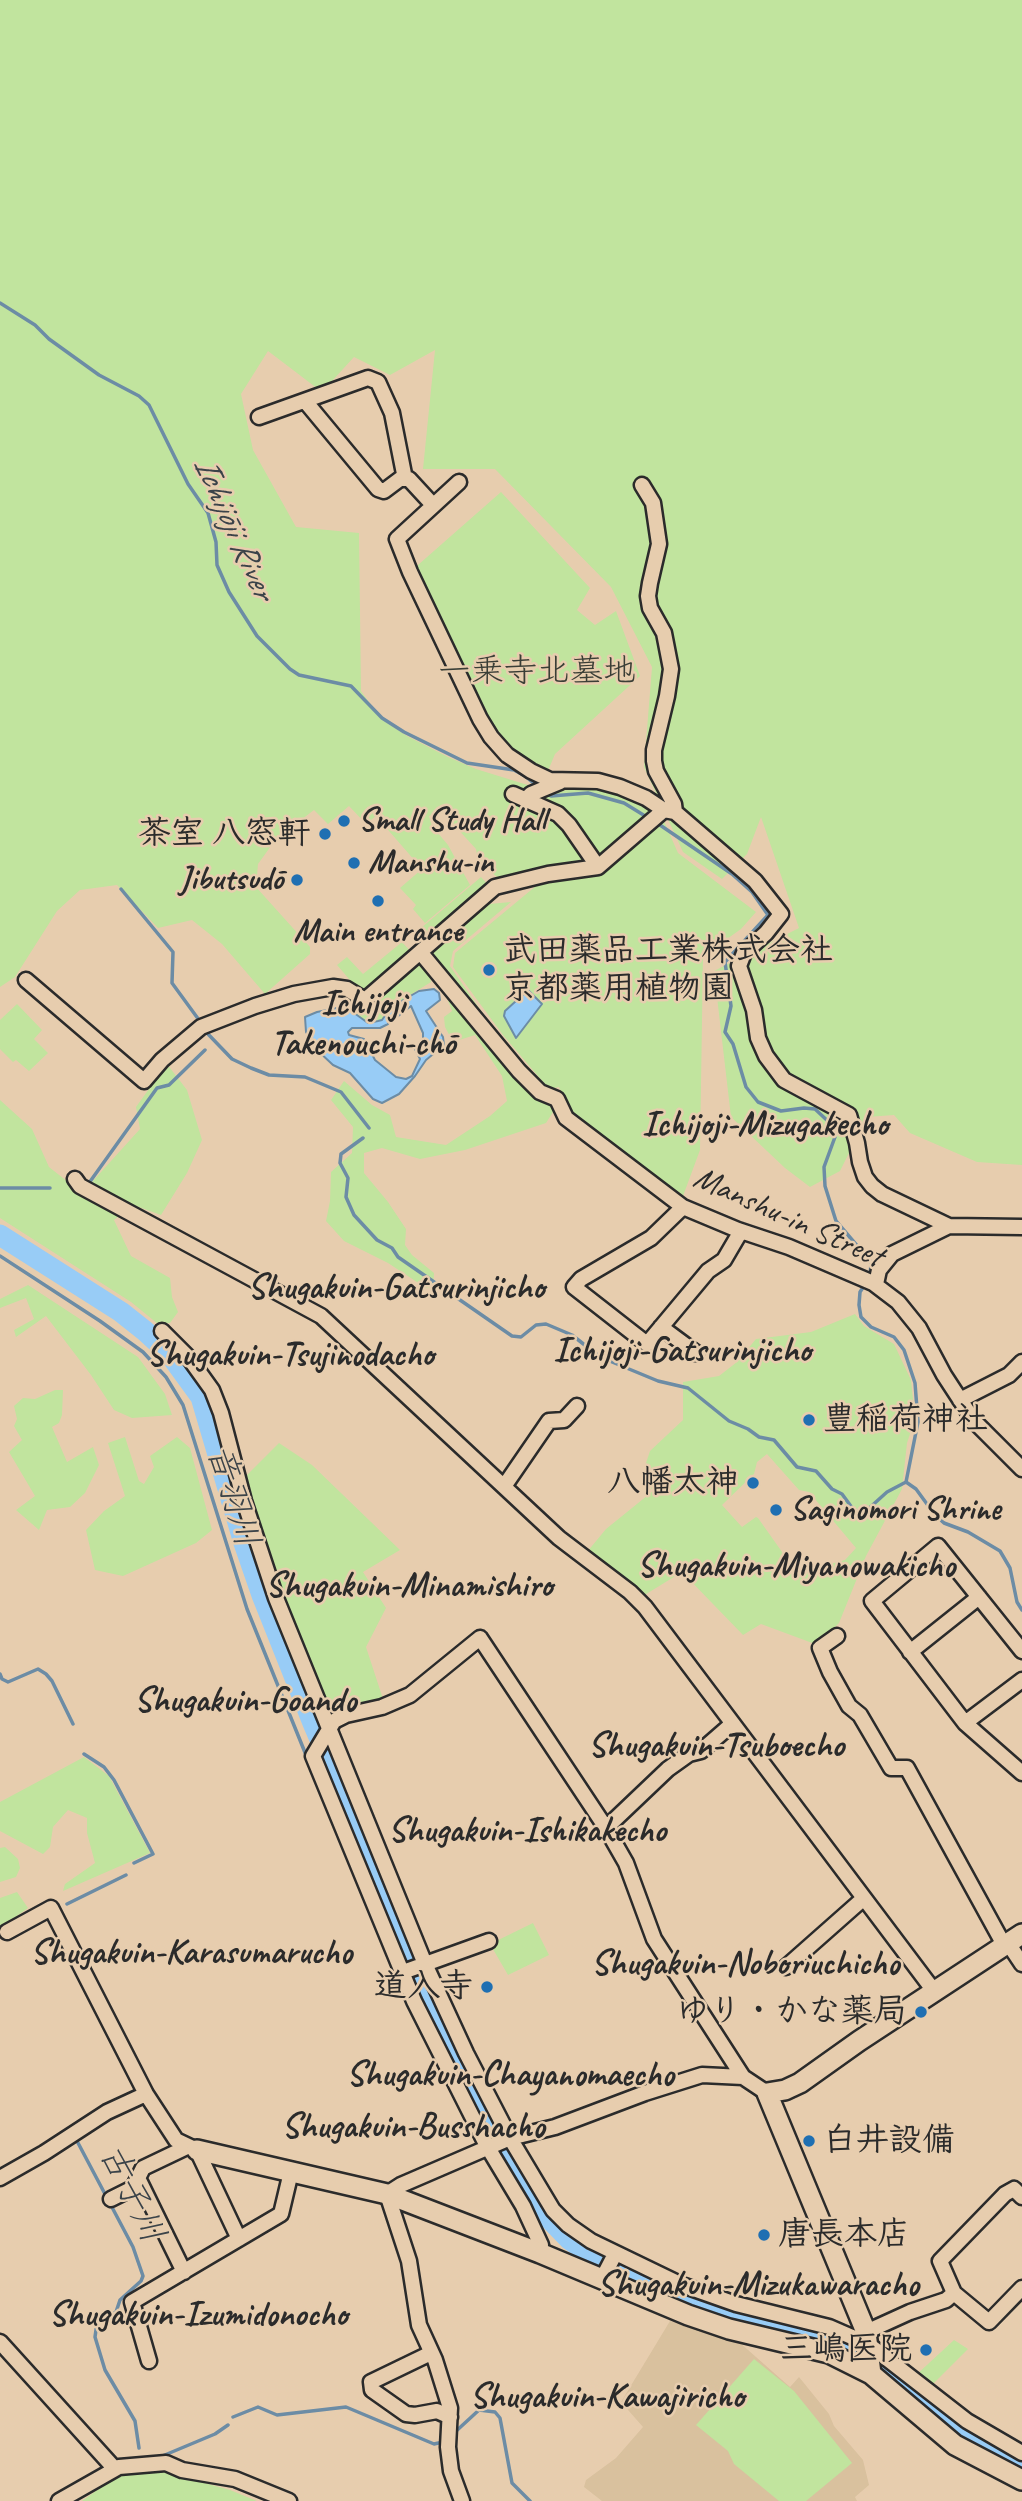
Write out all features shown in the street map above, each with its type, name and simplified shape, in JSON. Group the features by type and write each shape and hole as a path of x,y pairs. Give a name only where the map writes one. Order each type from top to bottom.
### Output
{"main road":[{"path":"1011,1941 800,2083 785,2090 767,2093 869,2354 955,2445 1022,2480"},
{"path":"192,2149 387,2194 604,2276 688,2315 732,2316 829,2353 869,2354"}],"street":[{"path":"259,417 368,378 378,382 392,414 405,479"},
{"path":"305,401 378,489 384,491 400,479 409,479 433,505"},
{"path":"458,482 397,538 410,572 491,737 507,755 551,780 598,781 646,798 669,811 755,881 780,915 766,933 744,953 739,966 754,1010 758,1038 766,1056 784,1080 849,1115 865,1177 882,1194 949,1226 1022,1227"},
{"path":"26,980 144,1081 162,1060 201,1027 294,994 333,988 347,989 365,1000 495,887 548,874 598,867 669,811 674,804 660,782 654,750 671,669 664,633 650,608 650,583 659,544 653,503 642,485"},
{"path":"561,781 523,796 558,814 598,867"},
{"name":"Manshu-in Street","path":"421,953 519,1071 540,1092 557,1099 566,1118 683,1207 858,1276 898,1302 919,1328 960,1400 982,1431 1022,1469"},
{"path":"75,1179 80,1186 321,1316 559,1538 645,1607 934,1991"},
{"path":"683,1207 651,1238 580,1279 574,1287 647,1344 708,1271 724,1260 741,1231"},
{"path":"874,1284 892,1254 949,1226"},
{"path":"661,1327 696,1353"},
{"path":"162,1331 189,1358 212,1390 257,1544 327,1732 451,2026 510,2138 553,2210 568,2225 614,2256 682,2285 732,2316 829,2327 967,2421 1022,2453"},
{"path":"960,1400 1009,1375 1022,1363"},
{"path":"505,1485 549,1421 564,1420 577,1406"},
{"path":"1022,1651 938,1546 873,1601 965,1723 1022,1773"},
{"path":"910,1652 979,1597"},
{"path":"837,1636 820,1648 849,1706 860,1715 891,1768 908,1768 1022,1964"},
{"path":"540,2253 541,2245 523,2206 487,2146 425,2024 313,1756 334,1721 346,1715 382,1707 410,1695 480,1638 606,1828 626,1863 654,1939 743,2077 767,2093"},
{"path":"965,1723 1022,1680"},
{"path":"606,1828 668,1769 689,1754 701,1751 732,1724"},
{"path":"786,1967 864,1898"},
{"path":"7,1932 51,1908 146,2094 176,2140 192,2149 239,2239"},
{"path":"403,1972 489,1941"},
{"path":"462,2501 451,2471 448,2447 450,2408 419,2326 409,2261 387,2194 487,2146 555,2127 645,2093 702,2075 743,2077"},
{"path":"0,2178 107,2112 146,2094"},
{"path":"111,2199 133,2188 143,2168 192,2149"},
{"path":"149,2361 132,2302 281,2214 291,2172"},
{"path":"138,2179 184,2272"},
{"path":"1022,2197 1014,2189 1005,2194 940,2260 954,2293 989,2322 1022,2288"},
{"path":"604,2276 614,2256"},
{"path":"869,2354 909,2312 946,2300 954,2293"},
{"path":"0,2342 115,2469"},
{"path":"431,2353 371,2382 372,2390 405,2414 437,2411 450,2417"},
{"path":"59,2501 115,2469 135,2464 166,2463 182,2470 235,2479 289,2501"}],"shaded area":[{"path":"670,2321 739,2342 790,2387 799,2377 829,2414 834,2426 863,2460 869,2485 855,2497 857,2501 602,2501 584,2487 586,2480 616,2458 643,2427 621,2402"}],"green space":[{"path":"0,0 1022,0 1022,1165 977,1162 910,1133 894,1115 867,1117 840,1171 810,1187 785,1168 731,1117 714,971 799,928 761,817 747,854 722,879 683,852 644,767 652,667 611,587 495,469 423,469 435,350 390,375 354,357 322,392 268,351 241,394 253,450 296,527 359,533 361,691 381,719 448,757 531,786 521,803 561,820 587,857 582,864 497,877 478,861 476,849 443,813 429,816 432,826 448,845 470,885 425,923 413,909 416,905 400,888 422,869 376,816 366,824 349,806 328,824 314,810 276,839 258,864 256,887 310,947 310,954 265,994 222,944 192,920 158,928 117,885 80,890 57,911 15,977 0,987"},
{"name":"一乗寺北墓地","path":"501,492 590,588 577,610 595,625 616,611 640,676 555,754 545,778 491,737 410,572"},
{"path":"602,788 657,810 599,859 563,810 543,799 553,791"},
{"path":"663,819 678,853 756,912 741,929 703,956 700,1150 683,1196 570,1112 559,1087 549,1089 503,1035 453,967 455,953 548,876 599,872"},
{"path":"481,877 490,887 423,944 414,934"},
{"path":"511,902 453,951 450,966 486,1018 541,1083 555,1109 546,1123 465,1150 420,1159 382,1148 364,1153 364,1173 406,1229 405,1245 412,1255 434,1273 433,1287 426,1288 388,1263 344,1241 326,1221 331,1172 352,1153 353,1127 331,1100 344,1081 372,1105 390,1115 396,1137 446,1145 490,1116 507,1101 502,1076 475,1035 453,1042 445,1027 444,1017 452,1011 430,954 489,904"},
{"path":"402,942 412,953 362,994 337,965 347,957 363,974"},
{"path":"420,962 431,982 391,1007 382,1020 368,1023 350,1009 348,1004 353,999"},
{"path":"17,1004 42,1030 34,1039 48,1053 29,1071 16,1060 13,1062 0,1049 0,1020"},
{"path":"167,1064 187,1090 202,1140 187,1173 161,1215 133,1205 114,1220 131,1256 170,1278 172,1297 178,1312 170,1323 158,1324 131,1302 0,1218 0,1100 32,1129 49,1167 82,1193 140,1129 136,1107"},
{"path":"28,1285 138,1357 165,1394 172,1415 132,1418 114,1410 46,1316 16,1337 14,1330 34,1319 26,1298 0,1308 0,1299"},
{"path":"855,1314 864,1326 894,1344 911,1380 915,1419 907,1443 902,1489 866,1556 839,1623 828,1634 815,1644 761,1624 743,1635 682,1572 643,1596 612,1567 587,1552 606,1529 653,1491 642,1475 650,1451 683,1420 683,1382 719,1376 737,1362 756,1339 811,1332","holes":["767,1454 799,1490 809,1492 856,1548 845,1560 797,1573 758,1518 742,1527 722,1505 754,1474 757,1462"]},
{"path":"55,1390 63,1390 62,1415 59,1423 52,1427 67,1462 93,1447 99,1465 85,1493 70,1507 47,1510 39,1530 16,1510 35,1496 9,1452 22,1440 14,1426 17,1419 14,1406 23,1398 35,1399"},
{"path":"125,1437 139,1481 144,1484 154,1467 150,1456 177,1437 190,1448 212,1530 196,1543 123,1576 95,1570 86,1530 104,1511 125,1496 108,1443"},
{"path":"279,1443 312,1465 400,1550 363,1572 386,1608 366,1647 383,1699 333,1718 265,1548 245,1477"},
{"path":"84,1757 109,1776 150,1853 63,1891 65,1884 95,1863 87,1833 87,1818 68,1810 53,1827 50,1847 43,1854 0,1831 0,1802"},
{"path":"5,1847 18,1859 20,1868 16,1877 0,1882 0,1848"},
{"path":"17,1892 28,1908 0,1928 0,1898"},
{"path":"533,1923 549,1955 508,1975 490,1944"},
{"path":"954,2340 968,2349 931,2386 915,2376"},
{"path":"754,2359 794,2391 852,2463 806,2501 779,2501 734,2464 728,2451 696,2425"},
{"path":"165,2472 230,2490 257,2501 82,2501 118,2475"}],"water":[{"path":"434,989 439,993 440,1000 426,1011 443,1037 444,1045 426,1060 399,1094 382,1103 373,1099 350,1073 333,1065 316,1049 306,1032 305,1017 317,1012 337,1008 350,1010 368,1023 378,1021 382,1020 391,1007 419,991","holes":["411,1006 423,1033 423,1042 414,1047 420,1059 412,1076 406,1079 396,1077 375,1060 364,1039 349,1035 348,1032 352,1028 380,1028 388,1024 391,1016 397,1017"]},
{"path":"528,990 542,1004 516,1038 504,1016 505,1011"}],"waterway":[{"name":"Ichijōji River","path":"0,303 35,325 49,339 99,375 139,396 149,405 188,484 208,513 216,542 217,565 229,592 257,636 290,669 299,675 351,686 382,718 404,732 467,763 514,770 537,786"},
{"name":"Ichijōji River","path":"546,794 551,796 588,793 624,803 650,819"},
{"name":"Ichijōji River","path":"657,823 732,874 752,892 768,915 725,962 731,1006 725,1032 733,1044 746,1087 758,1102 781,1111 815,1109 832,1125 835,1137 824,1167 825,1186 836,1221 871,1262 870,1277"},
{"path":"121,889 173,952 172,983 199,1020"},
{"path":"207,1033 232,1059 251,1068 269,1075 305,1077 341,1092 369,1128"},
{"path":"89,1183 157,1088 169,1085 205,1050"},
{"path":"363,1138 341,1154 340,1163 348,1178 346,1197 354,1215 377,1240 392,1248 398,1257 512,1336 521,1337 536,1325 546,1324 572,1335 600,1357 658,1381 688,1388 729,1421 759,1437 774,1440 797,1467 816,1471 859,1512 866,1511 887,1492 906,1482"},
{"path":"0,1188 50,1188"},
{"name":"音羽川","path":"0,1235 121,1312 145,1331 169,1353 201,1397 244,1543 313,1723 450,2051 537,2206 569,2239 582,2248 668,2291 711,2307 814,2334 849,2347 874,2362 975,2440 1022,2465"},
{"path":"0,1256 143,1352 166,1377 183,1405 247,1609 306,1755"},
{"name":"Ichijōji River","path":"866,1283 860,1292 861,1317 871,1327 894,1337 904,1350 915,1383 918,1422 906,1482 916,1489 944,1523 968,1532 1000,1551 1010,1568 1017,1602 1022,1610"},
{"path":"0,1674 2,1679 8,1682 38,1669 46,1674 73,1724"},
{"path":"84,1754 104,1767 114,1780 153,1854 134,1863"},
{"path":"67,1904 126,1875"},
{"name":"古子川","path":"77,2141 133,2247 143,2276 120,2300 116,2312 97,2323 95,2337 105,2370 135,2421 139,2448"},
{"name":"古子川","path":"233,2417 258,2407 277,2415 346,2407 434,2444 443,2442"},
{"name":"古子川","path":"454,2433 479,2410 495,2412 500,2418 512,2483 530,2501"},
{"name":"古子川","path":"160,2457 215,2434 228,2425"}],"place":[{"name":"Small Study Hall","path":"344,821"},
{"name":"茶室 八窓軒","path":"325,834"},
{"name":"Manshu-in","path":"354,863"},
{"name":"Jibutsudō","path":"297,880"},
{"name":"Main entrance","path":"378,901"},
{"name":"武田薬品工業株式会社 京都薬用植物園","path":"489,970"},
{"name":"豊稲荷神社","path":"809,1420"},
{"name":"八幡太神","path":"753,1483"},
{"name":"Saginomori Shrine","path":"776,1510"},
{"name":"道入寺","path":"487,1987"},
{"name":"ゆり・かな薬局","path":"921,2012"},
{"name":"白井設備","path":"809,2141"},
{"name":"唐長本店","path":"764,2235"},
{"name":"三嶋医院","path":"926,2350"}],"district":[{"name":"Ichijoji Takenouchi-chō","path":"363,1025"},
{"name":"Ichijoji-Mizugakecho","path":"765,1126"},
{"name":"Shugakuin-Gatsurinjicho","path":"396,1289"},
{"name":"Ichijoji-Gatsurinjicho","path":"682,1352"},
{"name":"Shugakuin-Tsujinodacho","path":"290,1356"},
{"name":"Shugakuin-Miyanowakicho","path":"796,1567"},
{"name":"Shugakuin-Minamishiro","path":"409,1587"},
{"name":"Shugakuin-Goando","path":"245,1702"},
{"name":"Shugakuin-Tsuboecho","path":"716,1747"},
{"name":"Shugakuin-Ishikakecho","path":"527,1832"},
{"name":"Shugakuin-Karasumarucho","path":"191,1954"},
{"name":"Shugakuin-Noboriuchicho","path":"745,1965"},
{"name":"Shugakuin-Chayanomaecho","path":"510,2076"},
{"name":"Shugakuin-Busshacho","path":"413,2128"},
{"name":"Shugakuin-Mizukawaracho","path":"758,2286"},
{"name":"Shugakuin-Izumidonocho","path":"198,2316"},
{"name":"Shugakuin-Kawajiricho","path":"607,2398"}]}
